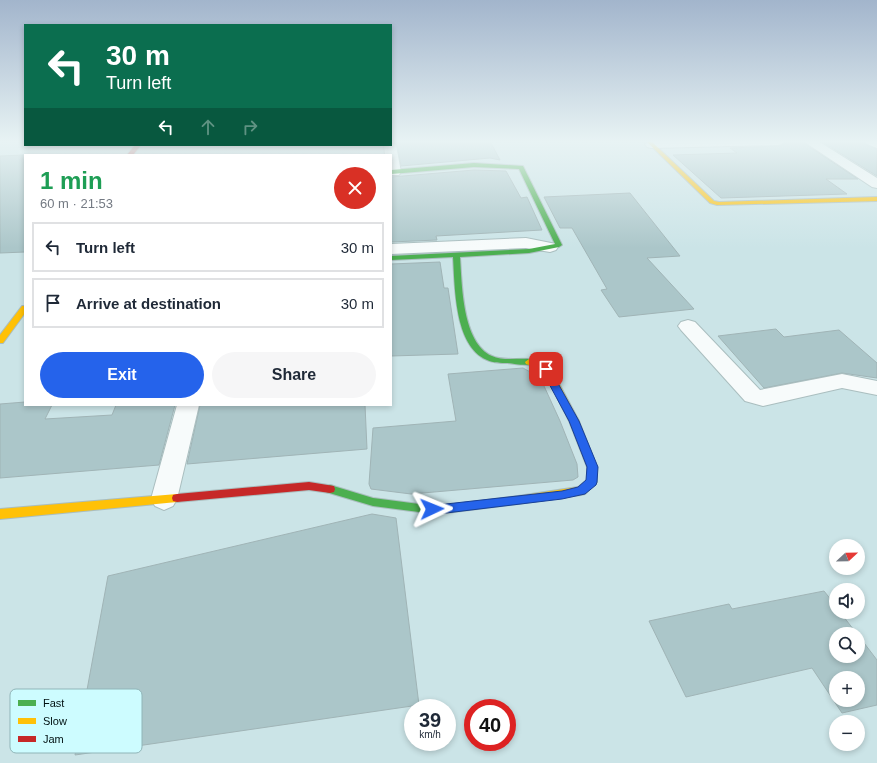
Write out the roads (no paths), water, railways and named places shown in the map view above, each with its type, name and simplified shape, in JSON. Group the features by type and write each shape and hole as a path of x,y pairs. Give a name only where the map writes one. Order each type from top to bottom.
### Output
{"street":[{"path":"392,258 529,251 559,245 526,177"},
{"path":"685,177 712,202 719,204 877,199"},
{"path":"865,177 877,184"},
{"path":"392,249 526,243 550,247"},
{"path":"0,514 309,486 335,490 373,502 419,508 446,509 562,495 581,491 592,482 592,467 574,421 546,369 538,364 526,360 490,359 480,354 472,344 465,325 456,255"},
{"path":"0,341 24,309"},
{"path":"688,326 753,396 764,398 842,381 877,388"},
{"path":"164,499 188,406"}]}
